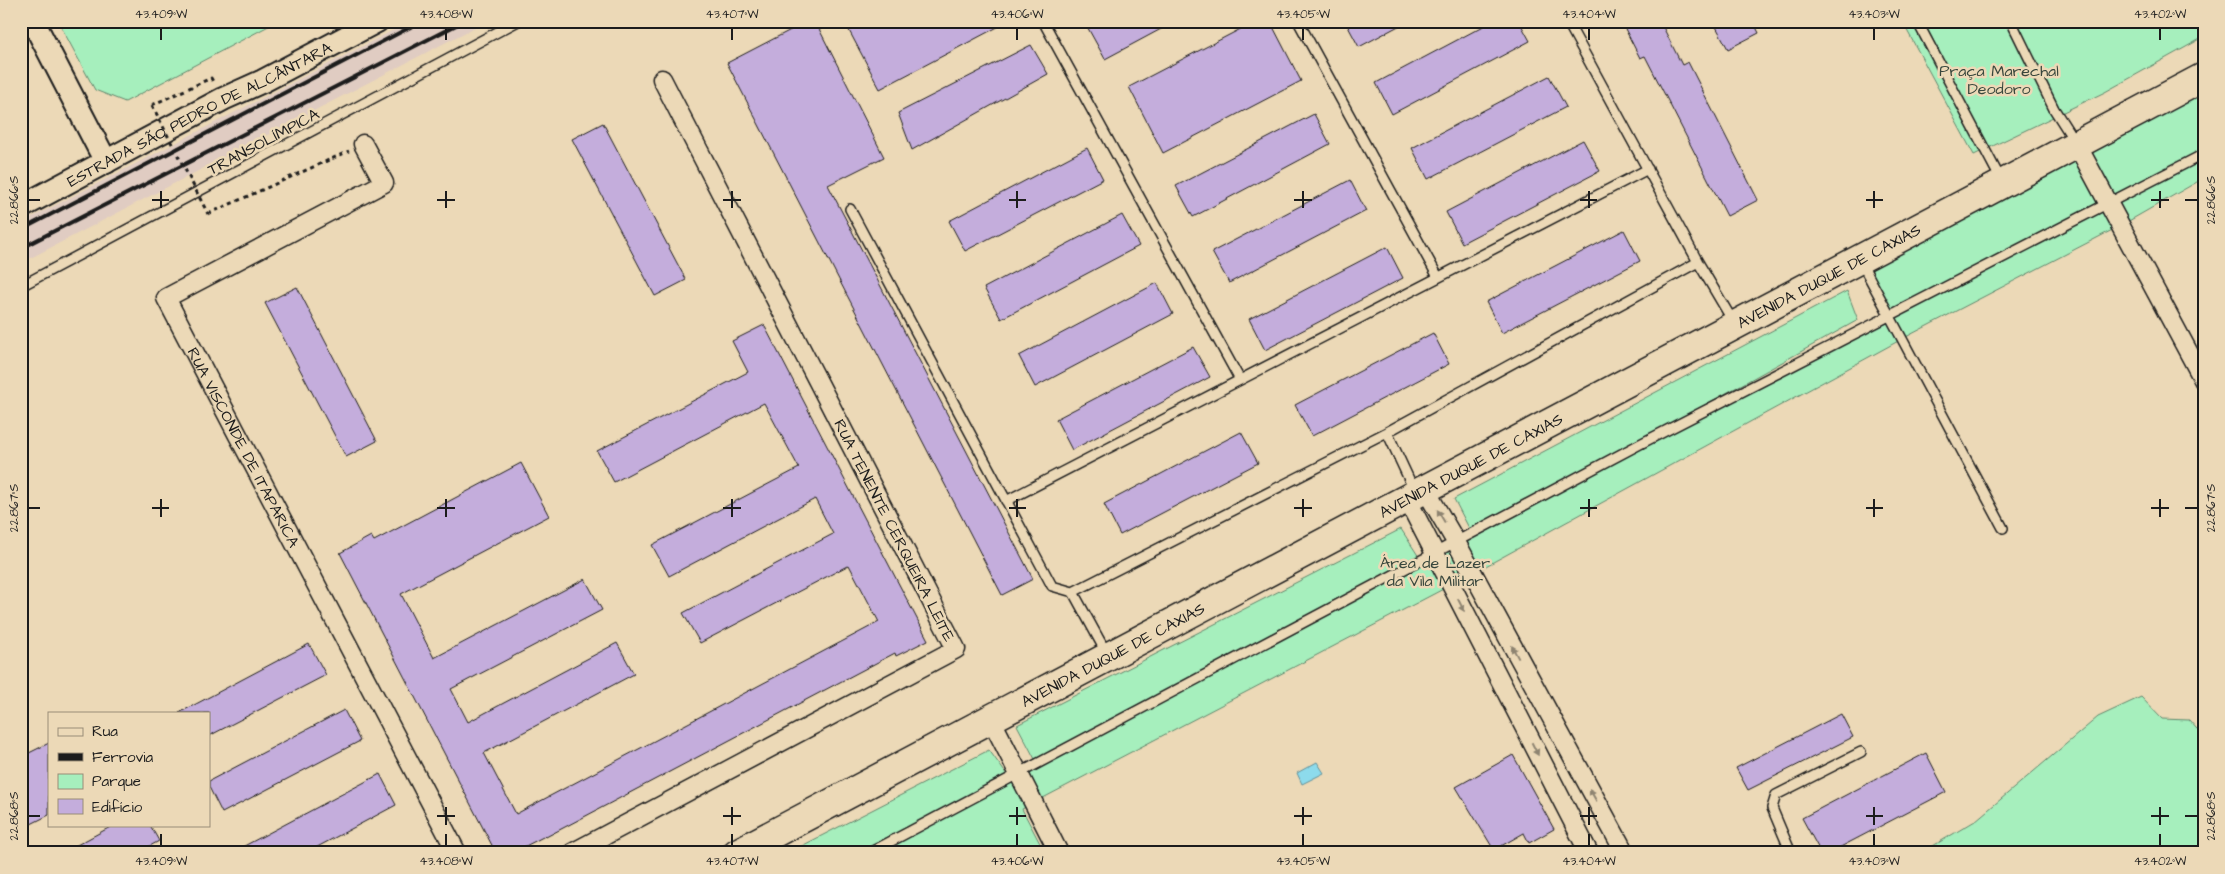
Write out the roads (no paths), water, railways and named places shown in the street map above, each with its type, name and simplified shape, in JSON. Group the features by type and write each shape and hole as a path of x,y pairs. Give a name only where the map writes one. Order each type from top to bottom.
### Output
{"main road":[{"name":"AVENIDA DUQUE DE CAXIAS","path":"737,853 2204,78"}],"street":[{"path":"33,21 106,162"},
{"name":"ESTRADA SÃO PEDRO DE ALCÂNTARA","path":"21,206 223,99 263,81 377,21"},
{"name":"RUA TENENTE CERQUEIRA LEITE","path":"572,853 956,649 662,79"},
{"name":"RUA VISCONDE DE ITAPARICA","path":"363,144 384,183 166,298 457,853"},
{"path":"2076,144 2204,381"},
{"path":"1416,494 1456,542 1624,853"},
{"path":"1416,494 1434,553 1589,853"},
{"path":"992,719 1059,853"},
{"path":"1547,773 1574,761"}],"lane":[{"name":"TRANSOLÍMPICA","path":"21,286 132,229 518,21"},
{"path":"1043,21 1240,380"},
{"path":"1298,21 1438,277"},
{"path":"1567,21 1698,262 1736,325"},
{"path":"1917,21 2003,183"},
{"path":"2011,21 2054,109 2076,144"},
{"path":"869,853 1434,553 2204,154"},
{"path":"1006,501 1648,169"},
{"path":"850,209 1052,586 1073,592 1386,432 1698,262"},
{"path":"1860,259 2003,528"},
{"path":"1386,432 1416,494"},
{"path":"1073,592 1109,657"},
{"path":"1791,853 1772,808 1776,795 1861,752"}],"water":[{"path":"1317,762 1324,773 1302,784 1297,773"}],"railway":[{"path":"21,230 422,21"},
{"path":"21,248 464,21"}],"park label":[{"name":"Praça Marechal Deodoro","path":"1999,79"},
{"name":"Área de Lazer da Vila Militar","path":"1435,571"}]}
